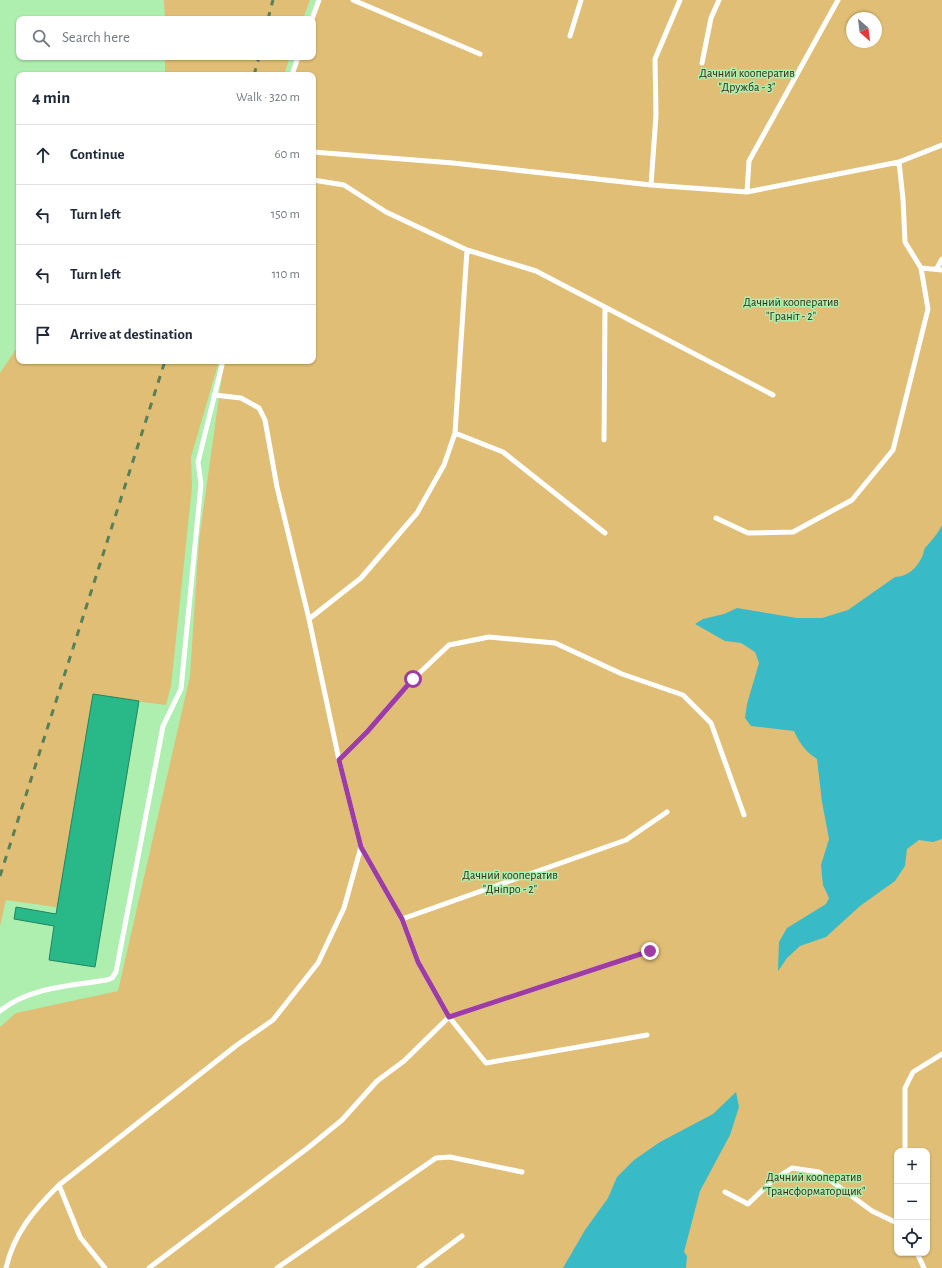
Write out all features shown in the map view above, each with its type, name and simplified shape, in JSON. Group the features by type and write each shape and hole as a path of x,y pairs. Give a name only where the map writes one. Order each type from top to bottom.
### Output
{"lane":[{"path":"313,16 319,0"},
{"path":"353,0 480,54"},
{"path":"570,36 581,0"},
{"path":"651,185 656,115 656,59 680,0"},
{"path":"702,63 711,18 720,0"},
{"path":"747,192 749,161 838,0"},
{"path":"293,72 297,60"},
{"path":"316,152 453,163 651,185 747,192 899,162 942,145"},
{"path":"716,518 748,533 793,532 852,500 893,450 928,309 921,268 905,242 903,199 899,162"},
{"path":"316,180 344,185 386,212 467,250 536,272 773,395"},
{"path":"309,619 361,578 417,513 444,465 455,433 467,250"},
{"path":"921,268 940,269 942,259"},
{"path":"604,440 605,308"},
{"path":"0,1011 12,1002 30,995 107,980 112,978 116,972 164,726 181,689 201,484 198,462 222,364"},
{"path":"214,395 241,398 259,408 265,420 278,486 309,619 339,760 361,847 402,919 418,962 449,1017 486,1063 647,1034"},
{"path":"455,433 503,452 605,533"},
{"path":"339,760 367,732 413,679 449,645 489,637 555,643 622,674 683,695 711,723 744,815"},
{"path":"402,919 626,840 667,812"},
{"path":"6,1268 9,1254 20,1230 34,1210 59,1185 237,1045 272,1020 318,964 344,908 361,847"},
{"path":"149,1268 310,1148 342,1120 377,1080 404,1060 449,1017 650,951"},
{"path":"905,1148 905,1088 913,1072 942,1054"},
{"path":"277,1268 436,1158 450,1156 522,1172"},
{"path":"725,1192 748,1204 773,1180 792,1168 819,1172 872,1211 894,1222"},
{"path":"59,1185 80,1237 105,1268"},
{"path":"420,1268 462,1236"},
{"path":"918,1256 924,1268"}],"green space":[{"path":"164,0 310,0 304,16 165,16"},
{"path":"319,0 942,0 942,1268 0,1268 0,1027 16,1013 118,991 190,676 199,540 224,364 316,364 316,72 293,72 297,60 316,60 316,16 314,16"},
{"path":"165,60 289,60 285,72 165,72"},
{"path":"16,349 16,364 218,364 191,457 192,487 171,686 166,705 97,696 62,908 6,900 0,926 0,373"}],"water":[{"path":"942,525 942,839 933,842 919,840 907,849 905,866 895,881 860,906 826,937 800,946 787,958 778,971 779,942 787,928 826,904 829,898 823,885 821,865 829,839 822,802 817,759 804,747 794,731 751,726 745,718 747,704 759,663 755,652 741,643 725,641 695,624 703,619 724,614 737,608 797,618 822,618 848,610 895,577 907,574 911,571 920,561 925,548"},
{"path":"736,1092 739,1107 730,1135 700,1191 684,1252 687,1256 686,1268 563,1268 585,1230 608,1198 617,1177 634,1160 660,1142 713,1114"}],"building":[{"path":"93,694 139,701 95,967 49,960 54,926 14,919 16,907 56,914"}],"railway":[{"path":"269,16 273,0"},
{"path":"255,72 258,60"},
{"path":"0,876 164,364"}],"route":[{"path":"413,679 367,732 339,760 361,847 402,919 418,962 449,1017 650,951"}],"park label":[{"name":"Дачний кооператив \"Дружба - 3\"","path":"747,80"},
{"name":"Дачний кооператив \"Граніт - 2\"","path":"791,309"},
{"name":"Дачний кооператив \"Дніпро - 2\"","path":"510,882"},
{"name":"Дачний кооператив \"Трансформаторщик\"","path":"814,1184"}]}
